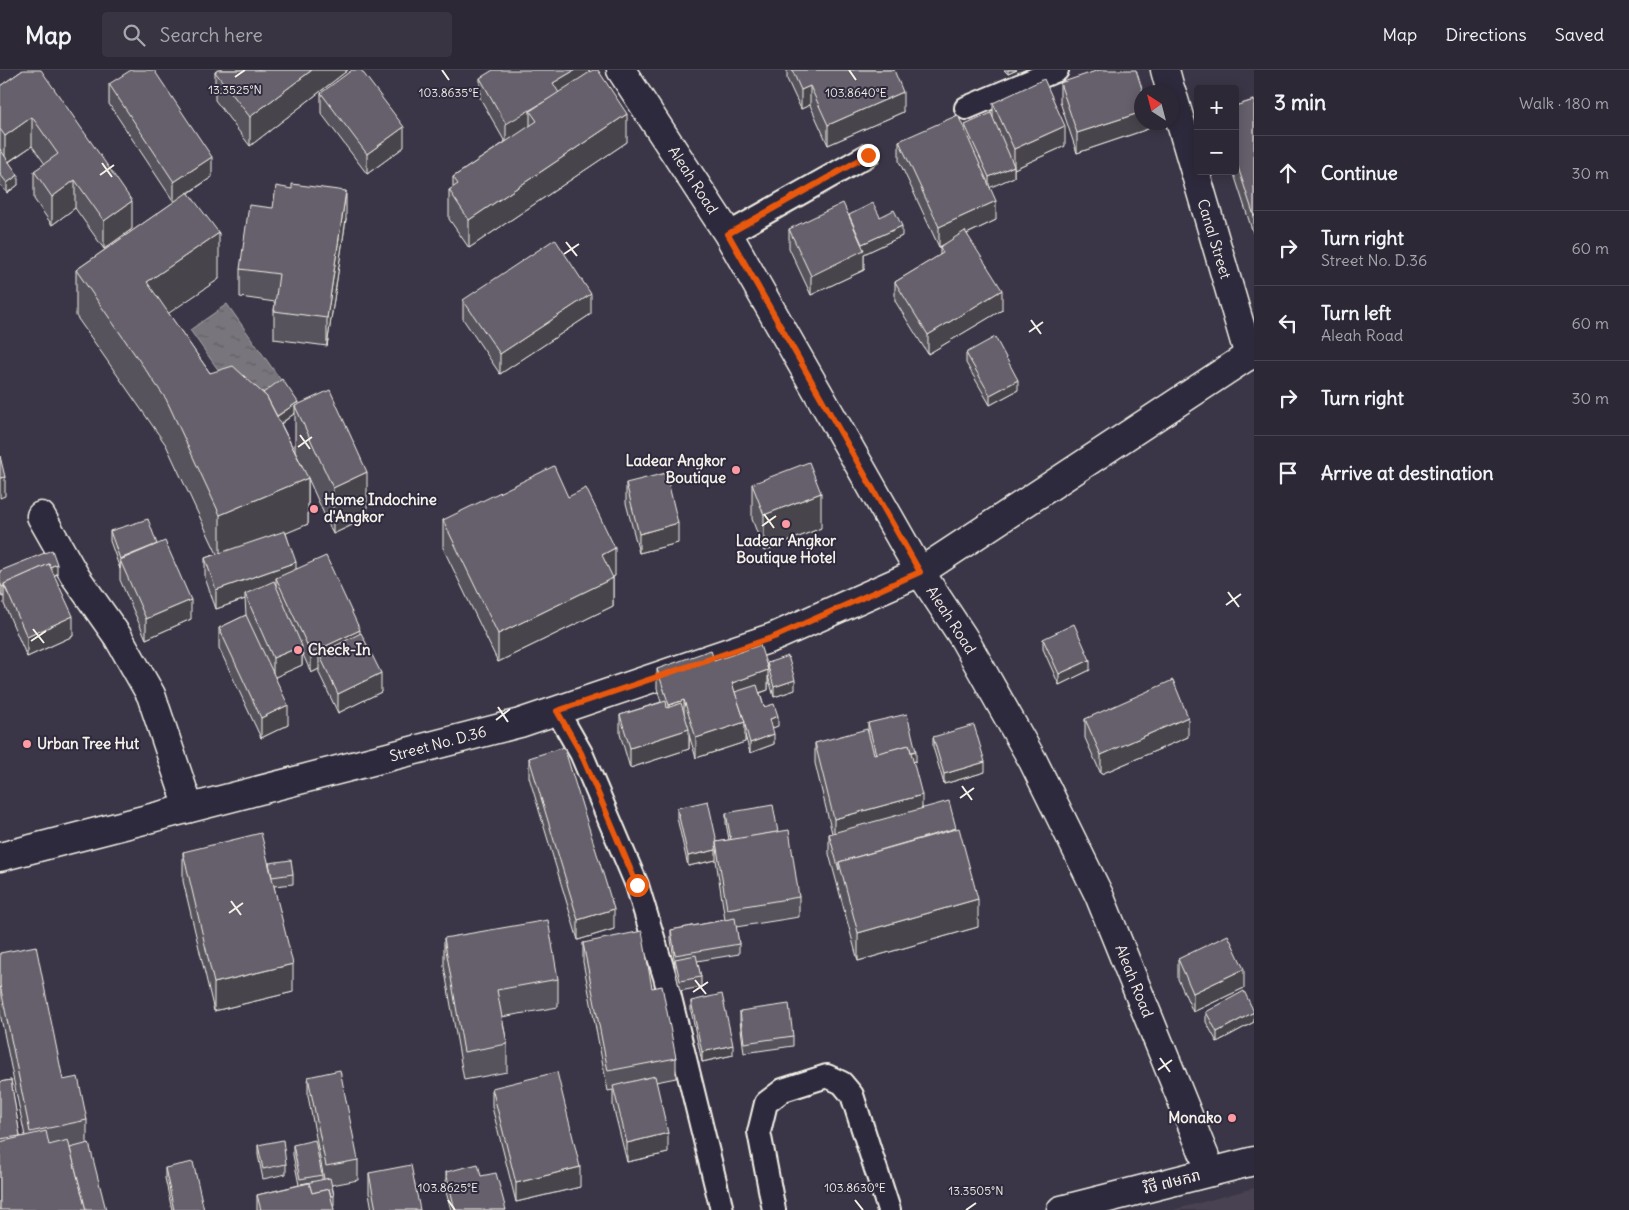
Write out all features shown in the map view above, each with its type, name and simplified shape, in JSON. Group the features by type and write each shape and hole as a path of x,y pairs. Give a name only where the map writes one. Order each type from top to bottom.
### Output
{"street":[{"name":"Aleah Road","path":"621,70 728,234 920,572 963,637 1033,761 1099,895 1211,1172"},
{"name":"Canal Street","path":"1165,70 1169,85"},
{"name":"Canal Street","path":"1179,119 1251,354"},
{"name":"Street No. D.36","path":"0,857 520,723 774,637 920,572 1251,354"},
{"path":"40,516 75,576 118,638 151,695 189,808"},
{"name":"វិថី ៧មករា","path":"1062,1210 1254,1161"}],"lane":[{"path":"966,108 1057,70"},
{"path":"728,234 868,155"},
{"path":"557,711 581,753 637,885 665,977 722,1210"},
{"path":"774,1210 760,1132 766,1103 783,1090 827,1076 842,1083 852,1096 889,1210"}],"shaded area":[{"path":"1254,1188 1254,1210 1173,1210"}],"water":[{"path":"227,304 285,386 248,412 190,330"}],"building":[{"path":"23,70 41,70 132,201 104,221 75,180 52,197 34,171 58,154 32,117 5,136 0,129 0,86"},
{"path":"131,70 154,70 212,157 174,182 109,84"},
{"path":"218,70 312,70 250,117 215,72"},
{"path":"352,70 361,70 404,127 367,154 321,93"},
{"path":"493,70 575,70 553,83 559,93 506,124 480,78"},
{"path":"593,70 598,70 627,114 469,220 449,190 458,184 453,177 537,121 530,111"},
{"path":"792,70 894,70 903,92 828,125 810,86 801,90"},
{"path":"1099,70 1136,70 1141,85 1134,85 1134,115 1077,133 1060,83"},
{"path":"1044,79 1065,126 1014,149 993,103"},
{"path":"1254,100 1254,216 1239,170 1239,105"},
{"path":"991,113 1014,166 989,177 965,125"},
{"path":"958,115 996,201 939,227 899,141"},
{"path":"0,149 18,175 7,183 0,174"},
{"path":"292,184 346,191 327,318 274,311 279,274 240,269 249,205 273,208 276,186 292,189"},
{"path":"188,192 219,233 147,282 210,373 233,366 267,397 308,478 220,515 166,399 76,270"},
{"path":"843,203 864,250 811,276 789,229"},
{"path":"873,203 880,217 894,210 902,226 862,244 849,215"},
{"path":"965,231 1002,290 928,335 895,282 943,253 940,247"},
{"path":"555,239 591,294 500,354 463,300"},
{"path":"995,337 1018,380 990,395 966,353"},
{"path":"282,379 298,402 277,416 263,393"},
{"path":"330,390 367,472 333,488 295,406"},
{"path":"0,456 5,477 0,478"},
{"path":"809,462 821,493 764,515 752,484"},
{"path":"554,466 568,497 586,488 615,548 602,555 613,578 498,634 443,520"},
{"path":"666,473 678,523 639,534 626,483"},
{"path":"148,519 157,544 120,559 110,531"},
{"path":"285,531 296,562 216,590 205,558"},
{"path":"165,541 191,600 146,619 120,560"},
{"path":"52,550 57,564 50,567 49,564 4,584 2,587 0,571"},
{"path":"326,556 360,630 311,653 276,578"},
{"path":"49,564 73,616 27,637 4,584"},
{"path":"274,581 302,646 273,658 245,594"},
{"path":"246,615 288,705 261,718 219,628"},
{"path":"1074,624 1090,660 1059,674 1043,639"},
{"path":"361,633 381,673 338,694 319,654"},
{"path":"760,645 768,670 732,683 745,722 696,738 684,700 669,705 657,669 711,650 714,661"},
{"path":"788,656 795,680 774,687 767,663"},
{"path":"1173,680 1188,717 1101,755 1085,719"},
{"path":"757,685 764,707 774,704 778,716 770,719 774,734 750,743 735,692"},
{"path":"666,701 667,708 681,703 689,729 630,748 620,715"},
{"path":"907,714 916,751 911,752 909,745 876,754 868,723"},
{"path":"974,725 985,762 944,774 933,737"},
{"path":"867,729 874,754 909,745 922,795 834,819 815,743"},
{"path":"564,747 614,909 578,920 529,758"},
{"path":"708,801 717,842 716,850 688,856 677,808"},
{"path":"949,801 956,828 839,862 839,870 829,834"},
{"path":"773,805 778,832 731,840 726,813"},
{"path":"959,828 978,899 858,933 839,862"},
{"path":"789,830 799,897 727,909 716,842"},
{"path":"261,833 293,964 214,983 183,852"},
{"path":"291,860 293,874 272,877 269,863"},
{"path":"735,918 739,944 675,955 671,930"},
{"path":"548,920 558,979 497,990 507,1044 464,1052 444,938"},
{"path":"642,931 652,988 662,986 676,1058 608,1071 583,943"},
{"path":"1228,935 1244,969 1193,993 1178,959"},
{"path":"36,946 63,1080 78,1077 87,1120 30,1132 0,985 0,953"},
{"path":"696,955 701,977 680,981 675,959"},
{"path":"1244,991 1254,1012 1217,1032 1206,1012"},
{"path":"722,994 733,1045 702,1052 691,1001"},
{"path":"789,1004 793,1036 744,1043 740,1011"},
{"path":"340,1070 358,1160 326,1166 308,1077"},
{"path":"557,1072 580,1167 516,1183 492,1088"},
{"path":"655,1076 668,1133 627,1143 613,1086"},
{"path":"11,1080 20,1136 0,1139 0,1082"},
{"path":"46,1131 49,1145 68,1140 86,1210 0,1210 0,1142"},
{"path":"283,1140 286,1164 263,1169 258,1145"},
{"path":"315,1140 322,1175 300,1179 293,1145"},
{"path":"89,1143 106,1210 86,1210 70,1148"},
{"path":"193,1162 204,1210 174,1210 165,1168"},
{"path":"478,1164 481,1176 496,1173 506,1210 455,1210 446,1172"},
{"path":"411,1165 420,1210 376,1210 369,1173"},
{"path":"330,1178 334,1196 331,1196 329,1189 312,1193 309,1183 301,1184"},
{"path":"309,1183 312,1193 329,1189 334,1210 261,1210 257,1195"}],"place":[{"name":"Ladear Angkor Boutique","path":"736,470"},
{"name":"Home Indochine d'Angkor","path":"314,509"},
{"name":"Ladear Angkor Boutique Hotel","path":"786,524"},
{"name":"Check-In","path":"298,650"},
{"name":"Urban Tree Hut","path":"27,744"},
{"name":"Monako","path":"1232,1118"}],"route":[{"path":"637,885 581,753 557,711 609,695 774,637 920,572 728,234 868,155"}]}
